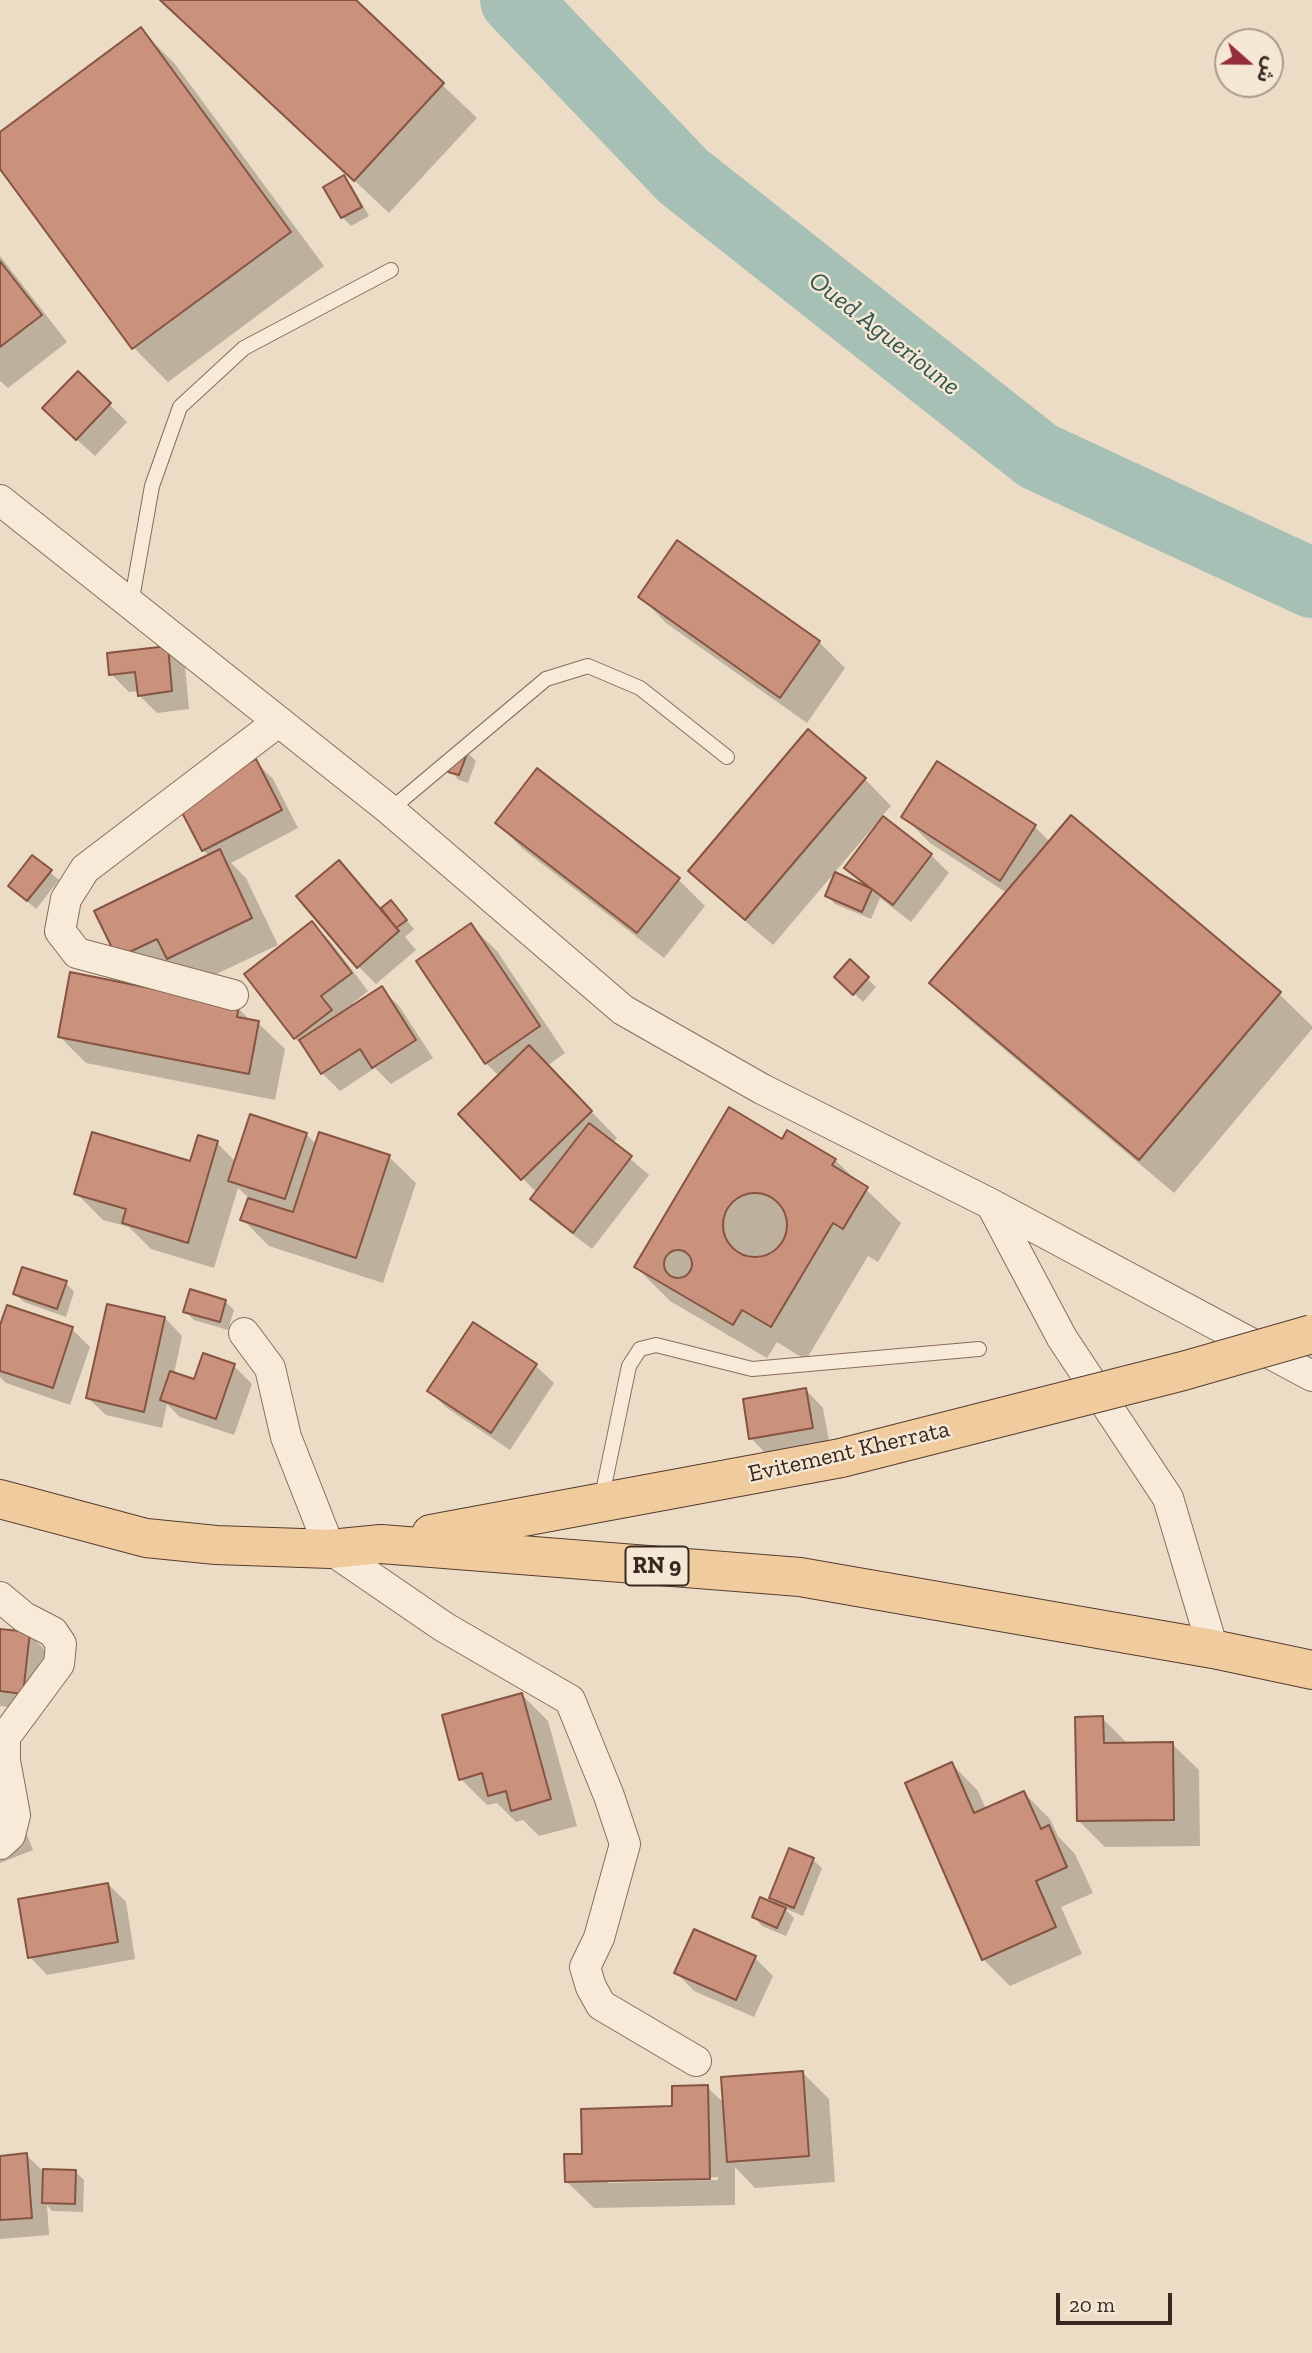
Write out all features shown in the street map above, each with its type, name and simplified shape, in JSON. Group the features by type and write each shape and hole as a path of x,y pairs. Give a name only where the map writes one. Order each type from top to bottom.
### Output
{"main road":[{"name":"Evitement Kherrata","path":"381,1544 841,1458 1183,1371 1312,1334"},
{"name":"RN 9","path":"0,1499 146,1538 216,1545 330,1549 381,1544 800,1577 1213,1649 1312,1670"}],"street":[{"path":"0,500 390,810 624,1010 762,1089 990,1203 1312,1376"},
{"path":"233,995 77,953 60,931 66,899 85,869 278,722"},
{"path":"990,1203 1062,1338 1168,1498 1213,1649"},
{"path":"244,1333 270,1368 286,1437 330,1549 444,1627 570,1700 609,1796 625,1844 599,1938 585,1967 591,1987 601,2005 696,2061"},
{"path":"0,1597 24,1618 53,1632 61,1644 59,1664 5,1737 5,1760 15,1815 10,1835 0,1844"}],"lane":[{"path":"131,605 152,486 180,407 244,348 391,270"},
{"path":"390,810 546,678 588,666 640,688 727,757"},
{"path":"601,1503 629,1366 640,1349 656,1345 752,1369 979,1349"}],"building":[{"path":"160,0 356,0 444,83 354,181"},
{"path":"141,27 291,232 132,349 0,169 0,132"},
{"path":"344,175 362,207 341,218 323,187"},
{"path":"0,261 42,315 0,347"},
{"path":"78,371 111,403 76,440 42,408"},
{"path":"677,540 820,641 780,698 638,597"},
{"path":"168,646 172,691 138,696 135,672 109,675 107,653"},
{"path":"808,729 866,778 745,920 688,871"},
{"path":"457,747 468,751 459,775 448,772"},
{"path":"256,759 282,810 202,851 176,801"},
{"path":"937,761 1036,825 1000,881 901,817"},
{"path":"537,768 680,878 637,933 495,823"},
{"path":"1071,815 1281,992 1139,1160 929,983"},
{"path":"883,816 932,854 893,905 844,868"},
{"path":"220,849 252,918 167,959 157,939 117,958 94,911"},
{"path":"32,855 52,870 27,901 8,886"},
{"path":"339,860 399,931 357,968 296,896"},
{"path":"835,872 872,889 862,912 825,896"},
{"path":"391,900 407,920 396,928 381,908"},
{"path":"312,921 352,973 321,996 332,1010 294,1039 244,974"},
{"path":"471,923 540,1026 485,1064 416,961"},
{"path":"850,959 869,977 853,995 834,977"},
{"path":"70,972 239,1006 237,1017 259,1021 249,1074 58,1037"},
{"path":"382,986 416,1040 372,1068 360,1049 321,1074 299,1040"},
{"path":"529,1045 592,1111 521,1180 458,1114"},
{"path":"729,1107 782,1139 787,1130 836,1159 832,1165 868,1187 843,1229 833,1223 771,1327 742,1310 733,1325 634,1267"},
{"path":"250,1114 307,1133 285,1199 228,1181"},
{"path":"589,1123 632,1156 573,1233 530,1199"},
{"path":"92,1132 190,1161 198,1135 218,1141 188,1243 122,1223 126,1209 74,1194"},
{"path":"319,1132 390,1155 356,1258 240,1220 248,1198 293,1212"},
{"path":"749,1193 761,1193 778,1202 785,1213 785,1237 778,1248 761,1257 749,1257 737,1252 728,1243 723,1231 723,1219 728,1207 737,1198"},
{"path":"678,1250 688,1254 692,1264 688,1274 678,1278 668,1274 664,1264 668,1254"},
{"path":"22,1267 67,1281 57,1309 13,1294"},
{"path":"190,1289 226,1300 220,1322 183,1312"},
{"path":"107,1304 165,1317 144,1412 86,1398"},
{"path":"7,1305 73,1327 53,1388 0,1371 0,1325"},
{"path":"473,1322 537,1364 491,1433 427,1391"},
{"path":"203,1353 235,1364 216,1419 160,1400 170,1371 194,1379"},
{"path":"806,1388 813,1428 749,1439 743,1399"},
{"path":"0,1629 30,1632 23,1694 0,1691"},
{"path":"522,1693 551,1799 511,1811 506,1791 488,1796 482,1773 459,1780 442,1715"},
{"path":"1103,1716 1104,1743 1173,1742 1174,1820 1077,1821 1075,1717"},
{"path":"952,1762 974,1813 1024,1791 1041,1829 1049,1825 1067,1867 1036,1881 1056,1927 982,1960 905,1783"},
{"path":"789,1848 814,1858 794,1908 769,1898"},
{"path":"108,1883 118,1942 28,1958 18,1899"},
{"path":"760,1897 786,1908 777,1928 752,1917"},
{"path":"694,1929 756,1956 736,2000 674,1973"},
{"path":"803,2071 809,2156 727,2162 721,2077"},
{"path":"708,2085 710,2179 565,2182 564,2154 582,2154 581,2109 672,2106 672,2086"},
{"path":"27,2153 32,2218 0,2220 0,2156"},
{"path":"43,2169 76,2170 75,2204 42,2203"}],"waterway":[{"name":"Oued Aguerioune","path":"515,0 683,176 1038,456 1312,583"}]}
